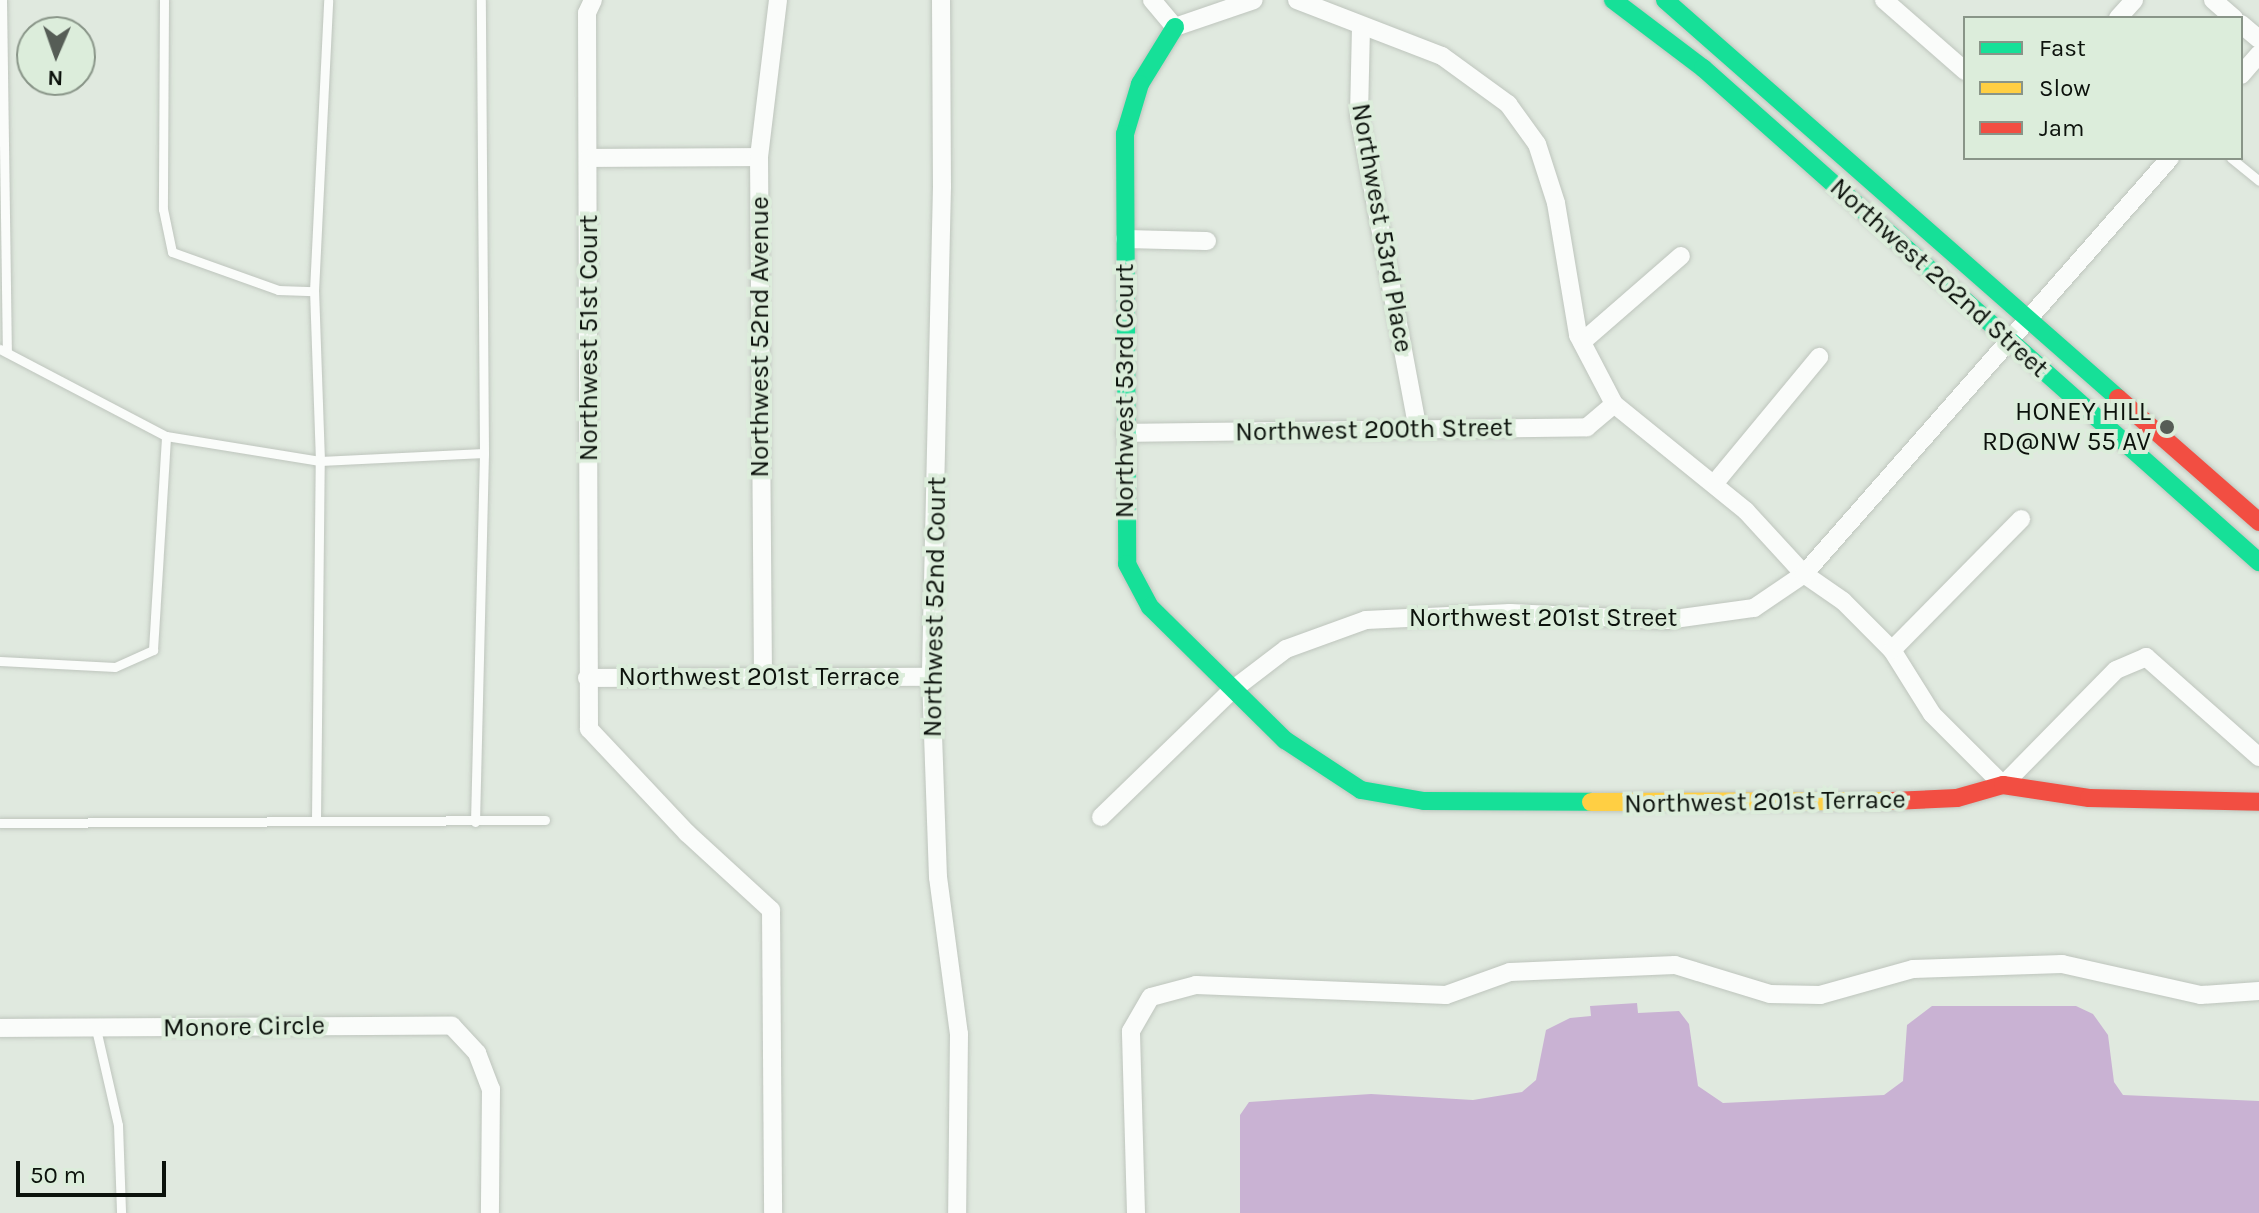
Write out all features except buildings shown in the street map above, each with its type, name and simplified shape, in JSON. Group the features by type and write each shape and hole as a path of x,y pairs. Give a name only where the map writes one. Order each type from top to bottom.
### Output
{"street":[{"name":"Northwest 51st Court","path":"587,678 587,13 593,0"},
{"name":"Northwest 52nd Avenue","path":"763,677 759,157 778,0"},
{"name":"Northwest 52nd Court","path":"941,0 942,186 931,677 938,877 959,1034 957,1213"},
{"path":"1152,0 1175,27 1254,0"},
{"path":"1297,0 1442,56 1508,104 1537,144 1556,203 1582,342 1614,404 1714,484 1804,574 1843,601 1892,650 1932,714 2003,785 2116,670 2146,657 2259,757"},
{"name":"Northwest 202nd Street","path":"1613,0 1703,68 2259,562"},
{"name":"Northwest 202nd Street","path":"1665,0 2259,522"},
{"path":"1884,0 1963,69"},
{"path":"2120,16 2134,0"},
{"path":"2213,0 2232,16"},
{"path":"2243,26 2259,39"},
{"name":"Northwest 53rd Court","path":"1175,27 1140,84 1125,134 1127,564 1150,607 1231,691 1285,740"},
{"name":"Northwest 53rd Place","path":"1361,27 1359,115 1418,429"},
{"path":"2243,73 2259,54"},
{"path":"589,158 759,157"},
{"name":"Northwest 201st Street","path":"1101,817 1231,691 1286,649 1366,620 1510,613 1667,620 1754,608 1804,574 2168,160"},
{"path":"1125,239 1207,241"},
{"path":"1582,342 1681,256"},
{"path":"1714,484 1819,357"},
{"name":"Northwest 200th Street","path":"1125,433 1587,427 1614,404"},
{"path":"1892,650 2021,519"},
{"name":"Northwest 201st Terrace","path":"587,678 931,677"},
{"path":"587,678 589,729 687,833 771,910 773,1213"},
{"name":"Northwest 201st Terrace","path":"1285,740 1361,790 1424,801 1861,803 1957,798 2003,785 2089,798 2259,802"},
{"path":"1136,1213 1131,1031 1151,997 1196,985 1446,995 1510,972 1596,964 1675,965 1770,994 1820,995 1913,969 2062,964 2201,995 2259,991"},
{"name":"Monore Circle","path":"0,1028 452,1026 477,1053 491,1089 490,1213"}],"lane":[{"path":"2,0 3,349 166,436 320,461 484,453"},
{"path":"164,0 163,209 172,252 278,290 314,291"},
{"path":"316,820 320,461 314,291 328,0"},
{"path":"475,822 484,453 481,0"},
{"path":"2233,160 2259,181"},
{"path":"0,661 115,667 153,650 166,436"},
{"path":"0,823 545,820"},
{"path":"96,1029 118,1125 121,1213"}],"shaded area":[{"path":"1637,1003 1638,1013 1679,1011 1689,1024 1698,1086 1723,1103 1884,1095 1903,1081 1907,1025 1932,1006 2076,1006 2093,1014 2108,1035 2114,1082 2123,1095 2259,1101 2259,1213 1240,1213 1240,1115 1249,1102 1371,1094 1473,1100 1522,1092 1536,1080 1546,1030 1570,1018 1591,1016 1590,1006"}],"traffic: fast":[{"path":"1613,0 1703,68 2259,562"},
{"path":"1665,0 2118,398"},
{"path":"1175,27 1140,84 1125,134 1127,564 1150,607 1285,740 1361,790 1424,801 1591,802"}],"traffic: slow":[{"path":"1591,802 1892,801"}],"traffic: jam":[{"path":"2118,398 2259,522"},
{"path":"1892,801 1957,798 2003,785 2089,798 2259,802"}],"place":[{"name":"HONEY HILL RD@NW 55 AV","path":"2167,427"}]}
